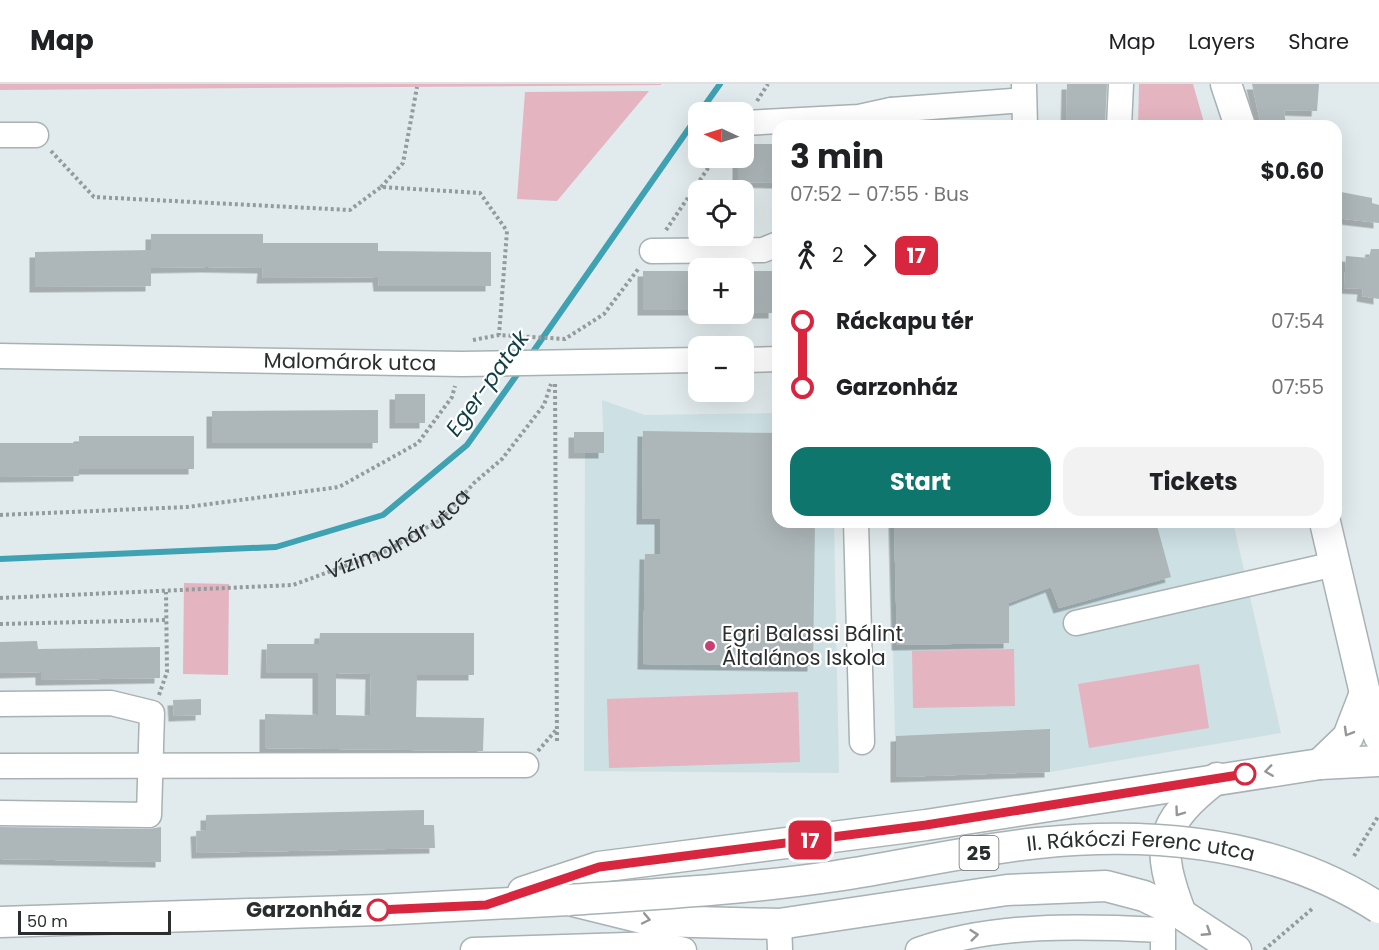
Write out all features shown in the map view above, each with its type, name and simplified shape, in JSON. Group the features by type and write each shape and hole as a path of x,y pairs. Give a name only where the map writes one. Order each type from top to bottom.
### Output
{"main road":[{"path":"1226,84 1238,120"},
{"path":"1326,528 1365,693 1379,736"},
{"path":"1320,764 1348,736 1365,693"},
{"name":"II. Rákóczi Ferenc utca","path":"486,905 599,867 926,825 1217,778 1320,764 1379,761"},
{"path":"1181,914 1165,860 1170,826 1187,802 1217,778"},
{"name":"II. Rákóczi Ferenc utca","path":"0,922 486,905 683,892 835,876 1038,843 1144,839 1220,845 1288,864 1355,892 1379,908"},
{"path":"1106,886 1136,879 1165,860"},
{"name":"II. Rákóczi Ferenc utca","path":"569,900 654,921 780,937 1007,890 1106,886 1144,896 1181,914 1236,950"}],"street":[{"path":"1119,120 1121,84"},
{"path":"802,120 890,118 1024,92 1025,120"},
{"path":"754,122 772,122"},
{"path":"0,135 36,135"},
{"path":"652,251 763,250 772,246"},
{"name":"Malomárok utca","path":"0,356 467,363 556,367 688,361"},
{"path":"754,360 772,359"},
{"path":"856,528 862,742"},
{"path":"1076,623 1335,564"},
{"path":"0,704 111,703 152,713 149,815 0,813"},
{"path":"0,766 526,765"},
{"path":"918,950 953,937 1098,926 1163,930 1163,950"},
{"path":"473,950 659,944 684,950"}],"path":[{"path":"36,135 94,197 350,210 381,187 403,163 417,87"},
{"path":"381,187 480,194 507,231 499,335 565,339"},
{"path":"556,367 556,743"},
{"name":"Vízimolnár utca","path":"0,598 293,585 386,550 442,519 474,483 502,459 544,405 556,367"},
{"path":"0,515 187,507 339,488 418,443 452,398"},
{"path":"152,713 167,672 166,592"},
{"path":"0,624 166,620"},
{"path":"1354,856 1379,815"},
{"path":"1264,950 1312,909"}],"shaded area":[{"path":"0,84 661,84 661,85 0,90"},
{"path":"1139,84 1193,84 1203,120 1138,120"},
{"path":"649,91 557,201 517,199 525,92"},
{"name":"Egri Balassi Bálint Általános Iskola","path":"602,400 645,415 772,413 772,528 834,528 839,773 584,771 585,453 604,453"},
{"path":"890,528 1234,528 1281,733 1050,772 896,777"},
{"path":"184,583 229,584 228,675 183,674"},
{"path":"1014,649 1015,706 913,708 912,651"},
{"path":"1199,664 1209,728 1089,748 1078,684"},
{"path":"798,692 800,762 609,768 607,699"}],"building":[{"path":"1067,84 1107,84 1105,120 1066,120"},
{"path":"1252,84 1319,84 1317,111 1284,110 1285,120 1260,120"},
{"path":"754,144 772,144 772,183 738,180 738,168 754,168"},
{"path":"1342,192 1372,198 1372,203 1379,205 1379,223 1342,219"},
{"path":"151,234 263,234 263,243 378,243 378,251 491,252 491,286 379,286 378,277 262,278 263,268 207,267 151,268 151,286 35,287 35,252 151,250"},
{"path":"1371,249 1379,249 1379,299 1362,296 1363,289 1344,288 1346,256 1369,258"},
{"path":"643,271 688,271 688,310 643,310"},
{"path":"754,271 772,271 772,313 754,313"},
{"path":"395,394 425,394 425,423 395,423"},
{"path":"378,410 378,443 212,443 212,411"},
{"path":"643,431 772,433 772,528 815,528 813,666 643,664 645,554 660,554 660,519 642,519"},
{"path":"574,432 604,432 604,453 574,453"},
{"path":"79,436 194,436 194,469 79,469 79,476 0,477 0,443 79,443"},
{"path":"894,528 1158,528 1171,577 1059,608 1051,587 1009,603 1009,643 897,645"},
{"path":"320,633 474,633 474,675 417,675 416,717 484,718 483,751 265,748 265,714 318,715 318,673 266,673 267,644 319,644","holes":["336,673 371,674 370,716 336,715"]},
{"path":"37,641 38,649 160,647 160,678 41,680 41,672 0,673 0,642"},
{"path":"201,699 201,715 174,716 173,700"},
{"path":"1050,729 1050,772 896,777 896,736"},
{"path":"424,810 424,825 434,825 435,848 197,853 196,831 206,830 206,815"},
{"path":"0,827 149,829 161,827 161,862 0,859"}],"waterway":[{"name":"Eger-patak","path":"707,102 720,84"},
{"name":"Eger-patak","path":"530,356 688,130"},
{"name":"Eger-patak","path":"0,559 276,547 383,515 467,445 521,369"}],"bus line":[{"name":"17","path":"378,910 486,905 599,867 926,825 1245,774"}],"place":[{"name":"Egri Balassi Bálint Általános Iskola","path":"710,646"},
{"name":"Garzonház","path":"378,910"}]}
